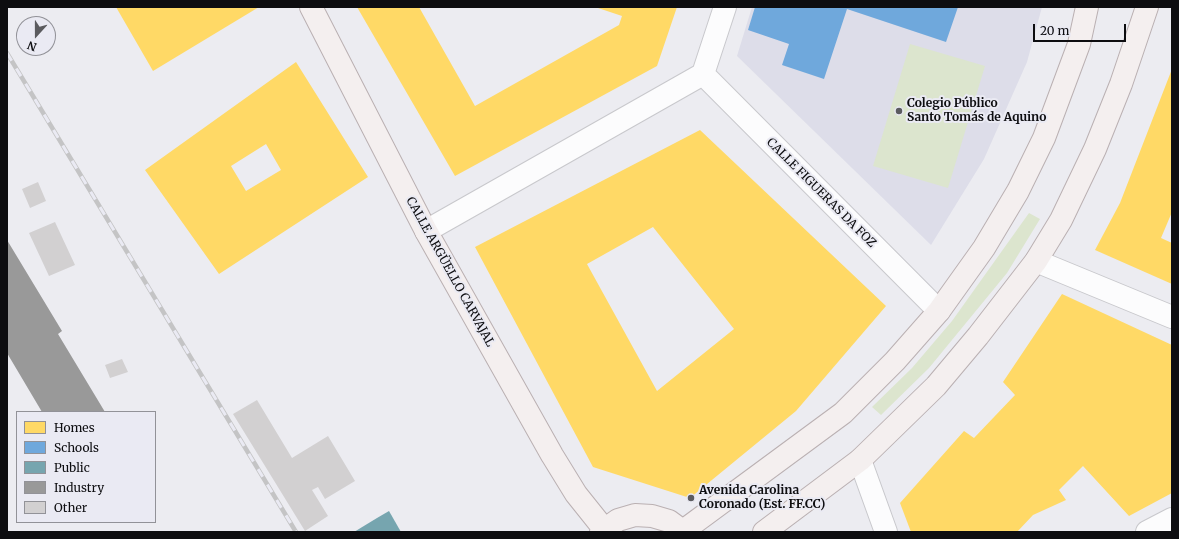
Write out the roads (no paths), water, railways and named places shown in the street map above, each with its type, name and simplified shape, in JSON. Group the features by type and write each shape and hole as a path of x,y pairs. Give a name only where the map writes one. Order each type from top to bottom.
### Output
{"main road":[{"name":"CALLE ARGÜELLO CARVAJAL","path":"311,7 426,231 552,455 576,494 602,530"},
{"path":"602,530 618,520 635,515 652,516 669,521 683,531 843,413 895,361 939,311 984,248 1018,191 1044,138 1079,44 1088,7"},
{"path":"764,532 860,460 936,386 978,336 1036,261 1061,220 1095,149 1121,84 1147,7"}],"street":[{"path":"426,231 703,74 725,7"},
{"name":"CALLE FIGUERAS DA FOZ","path":"703,74 939,311"},
{"path":"1036,261 1172,317"},
{"path":"860,460 886,532"},
{"path":"1147,532 1172,520"}],"railway":[{"path":"7,53 296,532"}],"place":[{"name":"Colegio Público Santo Tomás de Aquino","path":"899,111"},
{"name":"Avenida Carolina Coronado (Est. FF.CC)","path":"691,498"}]}
